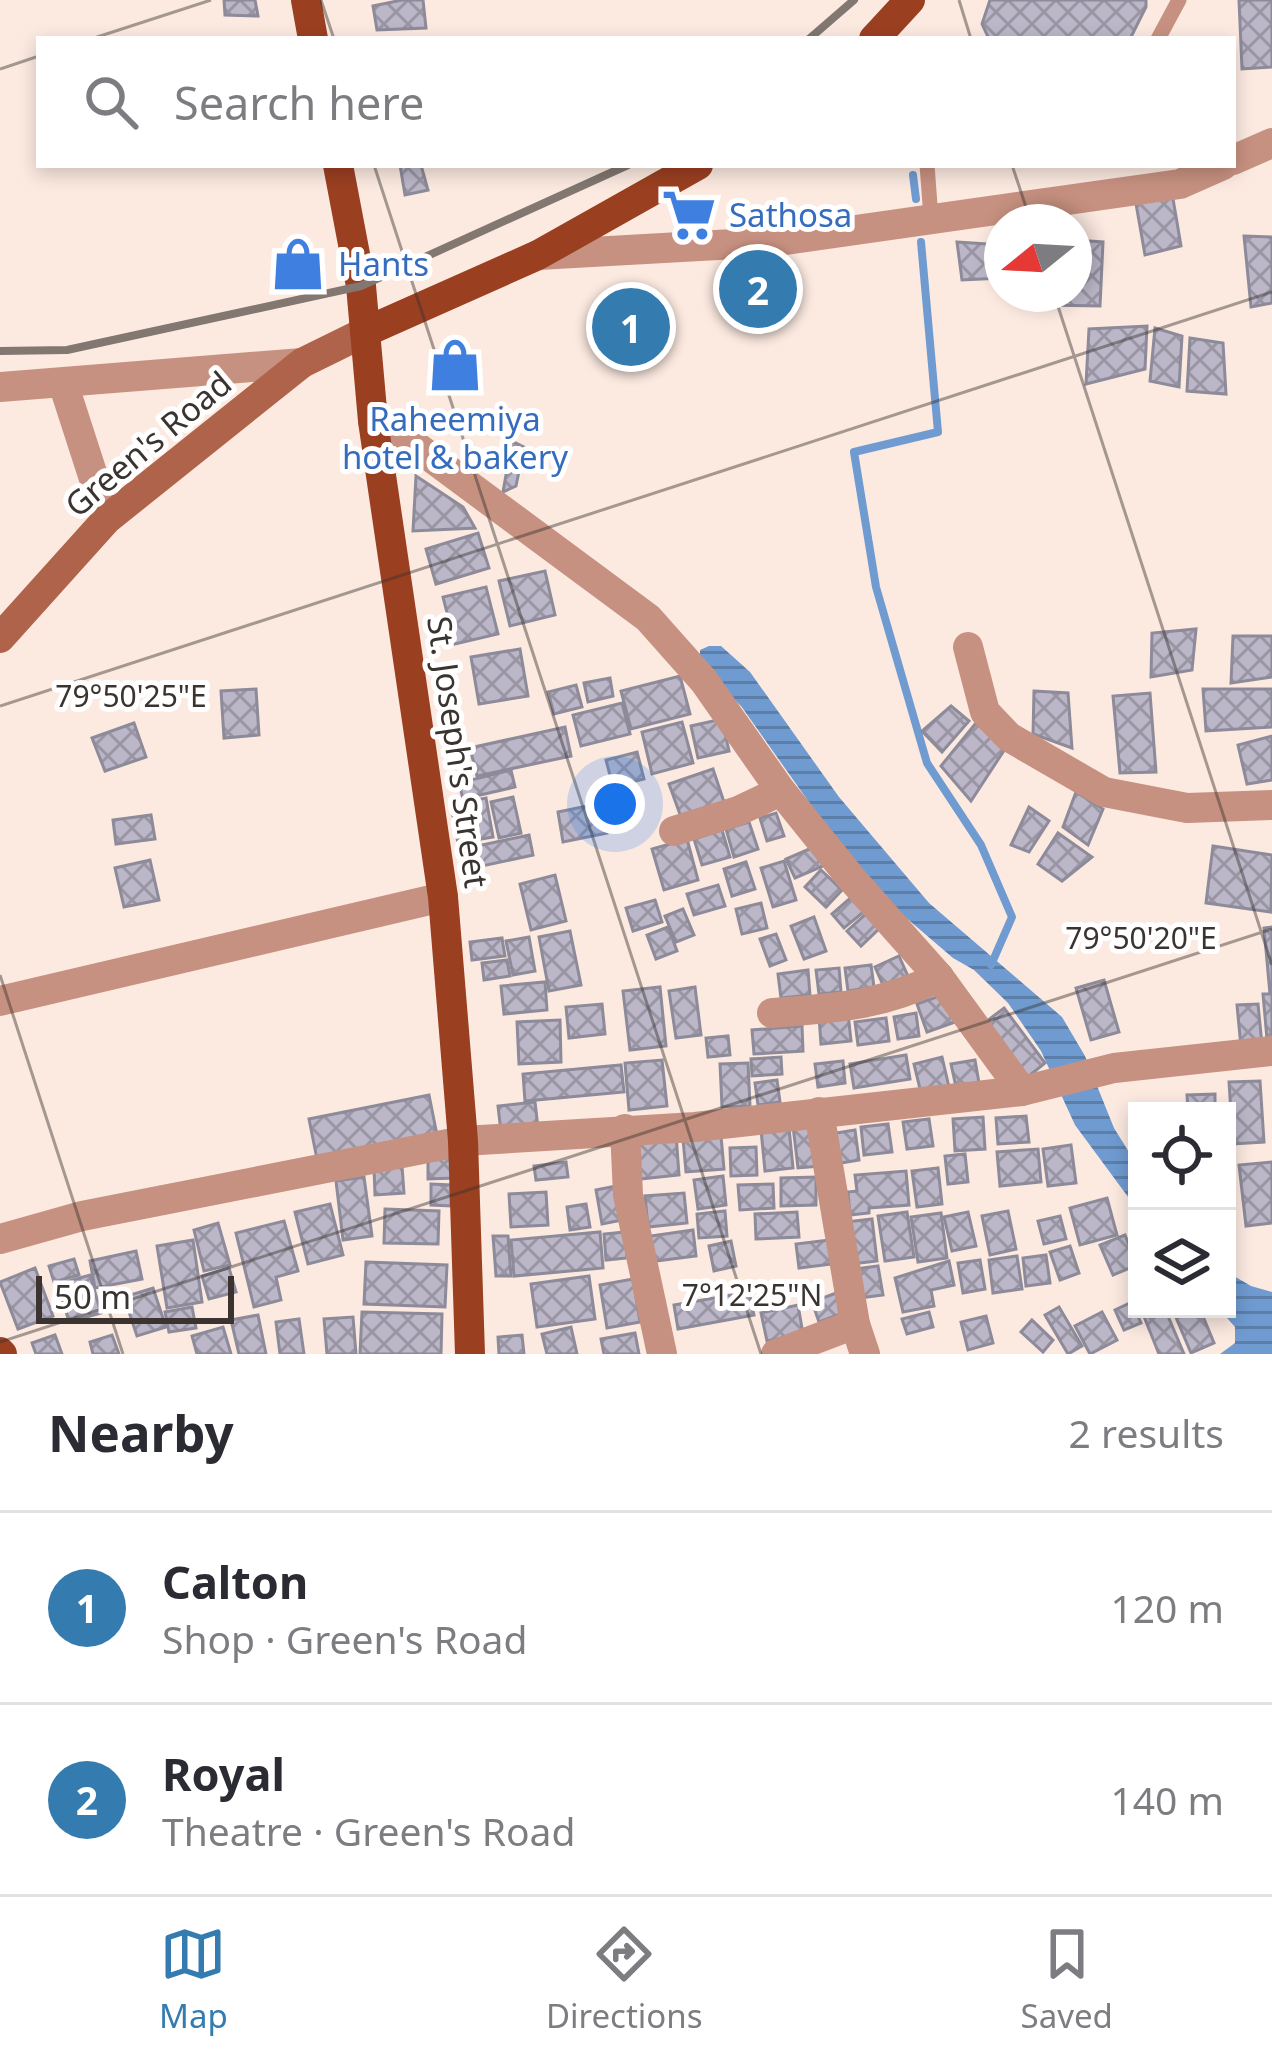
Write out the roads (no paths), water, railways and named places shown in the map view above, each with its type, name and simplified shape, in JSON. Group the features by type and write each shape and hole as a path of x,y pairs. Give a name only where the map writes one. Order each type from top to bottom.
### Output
{"main road":[{"path":"306,0 313,36"},
{"path":"877,36 910,0"},
{"name":"St. Joseph's Street","path":"339,168 361,286 373,421 442,897 463,1141 470,1354"},
{"path":"365,332 538,256 693,168"},
{"name":"Green's Road","path":"0,638 107,519 302,363 365,332"}],"street":[{"path":"1236,159 1272,142"},
{"path":"538,256 771,242 1180,184 1216,168"},
{"path":"0,387 302,363"},
{"path":"63,383 107,519"},
{"path":"373,421 413,444 647,617 704,681 781,791 850,878 1036,1089"},
{"path":"968,647 986,712 997,725 1009,737 1104,792 1187,808 1272,805"},
{"path":"674,831 738,812 781,791"},
{"path":"0,1001 442,897"},
{"path":"772,1013 898,998 939,977"},
{"path":"0,1239 82,1216 463,1141 695,1127 1036,1089 1114,1068 1272,1051"},
{"path":"819,1112 855,1324 866,1354"},
{"path":"626,1129 628,1195 662,1354"},
{"path":"776,1354 855,1324"}],"lane":[{"path":"1160,36 1179,0"},
{"path":"927,168 931,218"}],"water":[{"path":"721,646 750,672 839,797 929,903 1062,1017 1128,1151 1128,1197 1075,1125 1041,1051 1008,1003 897,910 835,839 741,706 709,675 700,650"},
{"path":"1236,1277 1272,1292 1272,1354 1220,1354 1235,1343 1235,1327 1227,1318 1236,1318"}],"waterway":[{"path":"913,175 916,199"},
{"path":"921,242 938,432 854,452 876,587 927,763 981,845 1012,917 991,965"}],"railway":[{"path":"812,36 854,0"},
{"path":"0,351 67,350 361,286 621,168"}],"place":[{"name":"Sathosa","path":"689,215"},
{"name":"Hants","path":"298,264"},
{"name":"Royal","path":"758,289"},
{"name":"Calton","path":"631,327"},
{"name":"Raheemiya hotel & bakery","path":"455,365"}]}
